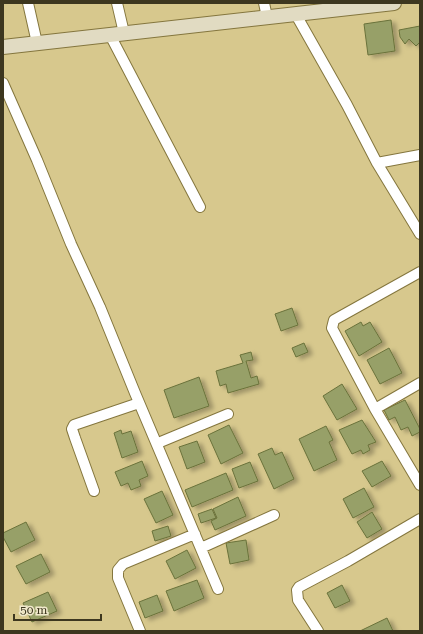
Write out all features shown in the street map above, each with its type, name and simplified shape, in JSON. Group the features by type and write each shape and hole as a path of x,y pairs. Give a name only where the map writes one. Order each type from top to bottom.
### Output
{"main road":[{"path":"3,47 294,13 394,3"}],"street":[{"path":"28,3 37,43"},
{"path":"117,3 124,33"},
{"path":"264,3 267,17"},
{"path":"294,13 347,105 377,163 420,234"},
{"path":"110,35 200,208"},
{"path":"3,83 37,160 70,244 100,307 139,402 158,443 218,589"},
{"path":"377,163 420,154"},
{"path":"420,272 341,316 332,323 332,332 420,485"},
{"path":"375,409 420,383"},
{"path":"94,491 72,429 74,425 139,402"},
{"path":"158,443 228,414"},
{"path":"201,548 274,515"},
{"path":"318,631 298,600 297,590 299,586 348,561 420,519"},
{"path":"140,631 118,578 118,570 123,564 195,534"}],"building":[{"path":"391,20 395,51 368,55 364,24"},
{"path":"420,26 420,42 416,46 409,39 405,44 400,37 399,30"},
{"path":"292,308 298,325 281,331 275,314"},
{"path":"361,322 363,326 370,322 382,342 359,356 345,331"},
{"path":"304,343 308,352 296,357 292,348"},
{"path":"389,348 402,373 380,384 367,360"},
{"path":"251,352 253,360 246,361 251,378 257,376 259,384 228,393 226,384 220,386 216,371 243,363 240,355"},
{"path":"199,377 209,406 174,418 164,390"},
{"path":"342,384 357,409 337,420 323,396"},
{"path":"405,400 420,429 420,432 412,436 408,427 401,430 395,417 389,420 384,410"},
{"path":"362,420 376,442 368,445 370,450 363,454 361,450 352,454 339,430"},
{"path":"229,425 243,453 221,464 208,435"},
{"path":"326,426 333,440 329,442 337,460 314,471 299,439"},
{"path":"121,430 122,434 131,431 138,452 122,458 114,433"},
{"path":"197,441 205,462 187,469 179,447"},
{"path":"272,448 275,455 282,452 294,479 274,489 258,454"},
{"path":"142,461 148,476 139,480 141,486 131,490 128,483 121,486 115,472"},
{"path":"382,461 391,476 372,487 362,471"},
{"path":"250,462 258,481 239,488 232,469"},
{"path":"226,473 233,490 192,507 185,490"},
{"path":"364,488 374,507 353,518 343,499"},
{"path":"162,491 173,515 156,523 144,499"},
{"path":"238,497 246,516 215,530 211,521 217,518 213,509"},
{"path":"212,509 216,518 201,523 198,514"},
{"path":"372,512 382,529 367,538 357,522"},
{"path":"26,522 35,540 11,552 3,537 3,533"},
{"path":"168,526 171,536 155,541 152,531"},
{"path":"246,540 249,560 230,564 226,543"},
{"path":"187,550 196,568 175,579 166,561"},
{"path":"41,554 50,572 26,584 16,566"},
{"path":"197,580 204,598 174,611 166,591"},
{"path":"342,585 350,601 335,608 327,593"},
{"path":"48,592 57,611 32,622 23,603"},
{"path":"157,595 163,611 145,618 139,602"},
{"path":"387,618 393,631 360,631"}]}
